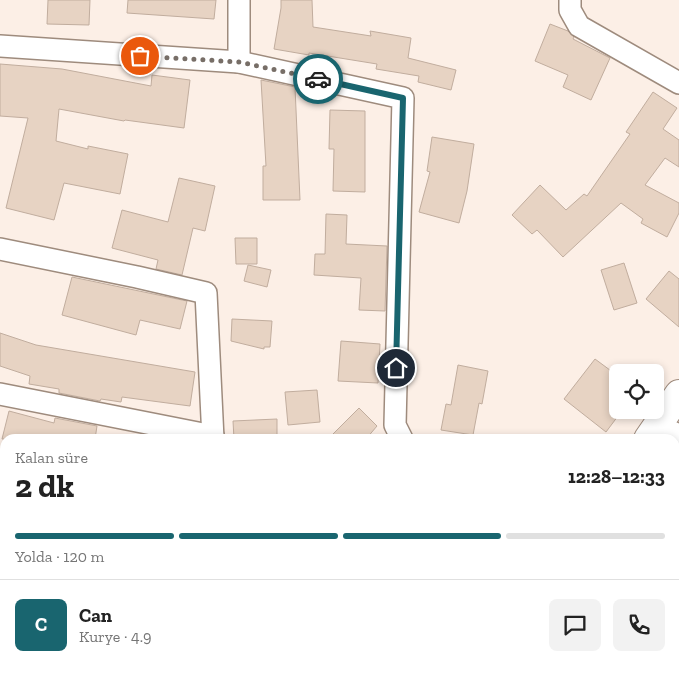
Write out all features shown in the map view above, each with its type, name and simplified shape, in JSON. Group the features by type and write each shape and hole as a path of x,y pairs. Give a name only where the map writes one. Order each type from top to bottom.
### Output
{"street":[{"path":"239,0 239,62"},
{"path":"570,0 570,10 579,26 679,83"},
{"path":"0,46 239,62 403,98 395,425 400,434"},
{"path":"0,249 206,293 213,434"},
{"path":"0,394 194,434"},
{"path":"661,433 679,394"}],"building":[{"path":"48,0 90,0 89,25 47,24"},
{"path":"128,0 216,0 214,19 127,13"},
{"path":"281,0 312,0 313,27 371,36 370,31 411,38 408,58 456,70 451,90 418,82 419,76 376,69 377,64 274,49"},
{"path":"550,24 568,31 574,37 573,39 610,58 591,100 563,87 568,75 535,61"},
{"path":"0,64 62,69 151,86 152,75 190,80 184,128 124,121 59,109 56,141 88,149 88,146 128,154 120,194 64,183 54,220 6,208 28,118 0,116"},
{"path":"261,80 295,87 300,200 263,200 263,166 266,166"},
{"path":"653,92 677,108 663,129 679,140 679,167 665,158 645,185 679,203 679,213 667,237 641,223 643,219 621,203 563,257 537,230 532,234 512,215 540,185 566,210 584,194 587,196 630,134 626,132"},
{"path":"330,110 365,111 365,192 333,191 334,149 329,149"},
{"path":"432,137 474,144 467,191 459,223 419,212 430,172 427,171"},
{"path":"179,178 215,186 205,231 193,228 182,275 156,269 158,260 112,248 122,210 168,222"},
{"path":"326,214 347,215 346,244 387,246 385,311 359,310 361,278 314,275 315,254 325,254"},
{"path":"235,238 257,238 257,264 236,264"},
{"path":"624,263 637,303 614,310 601,270"},
{"path":"248,265 271,270 267,287 244,281"},
{"path":"669,271 679,279 679,327 646,299"},
{"path":"72,277 187,301 180,329 140,320 136,335 62,315"},
{"path":"232,319 272,321 270,347 264,347 264,349 231,341"},
{"path":"0,333 36,345 195,372 190,406 122,397 121,402 101,399 100,401 59,393 59,389 29,384 30,376 0,366"},
{"path":"341,341 380,344 378,383 338,381"},
{"path":"595,359 609,369 609,419 616,419 606,432 564,399"},
{"path":"458,365 488,371 482,404 479,403 473,434 441,430 446,404 451,405"},
{"path":"317,390 320,422 288,425 285,392"},
{"path":"359,408 377,426 370,434 333,434"},
{"path":"9,411 54,423 55,418 97,426 96,434 3,434"},
{"path":"277,419 277,434 234,434 233,421"}],"way so far":[{"path":"140,56 239,62 318,79"}],"route":[{"path":"318,79 403,98 396,368"}]}
